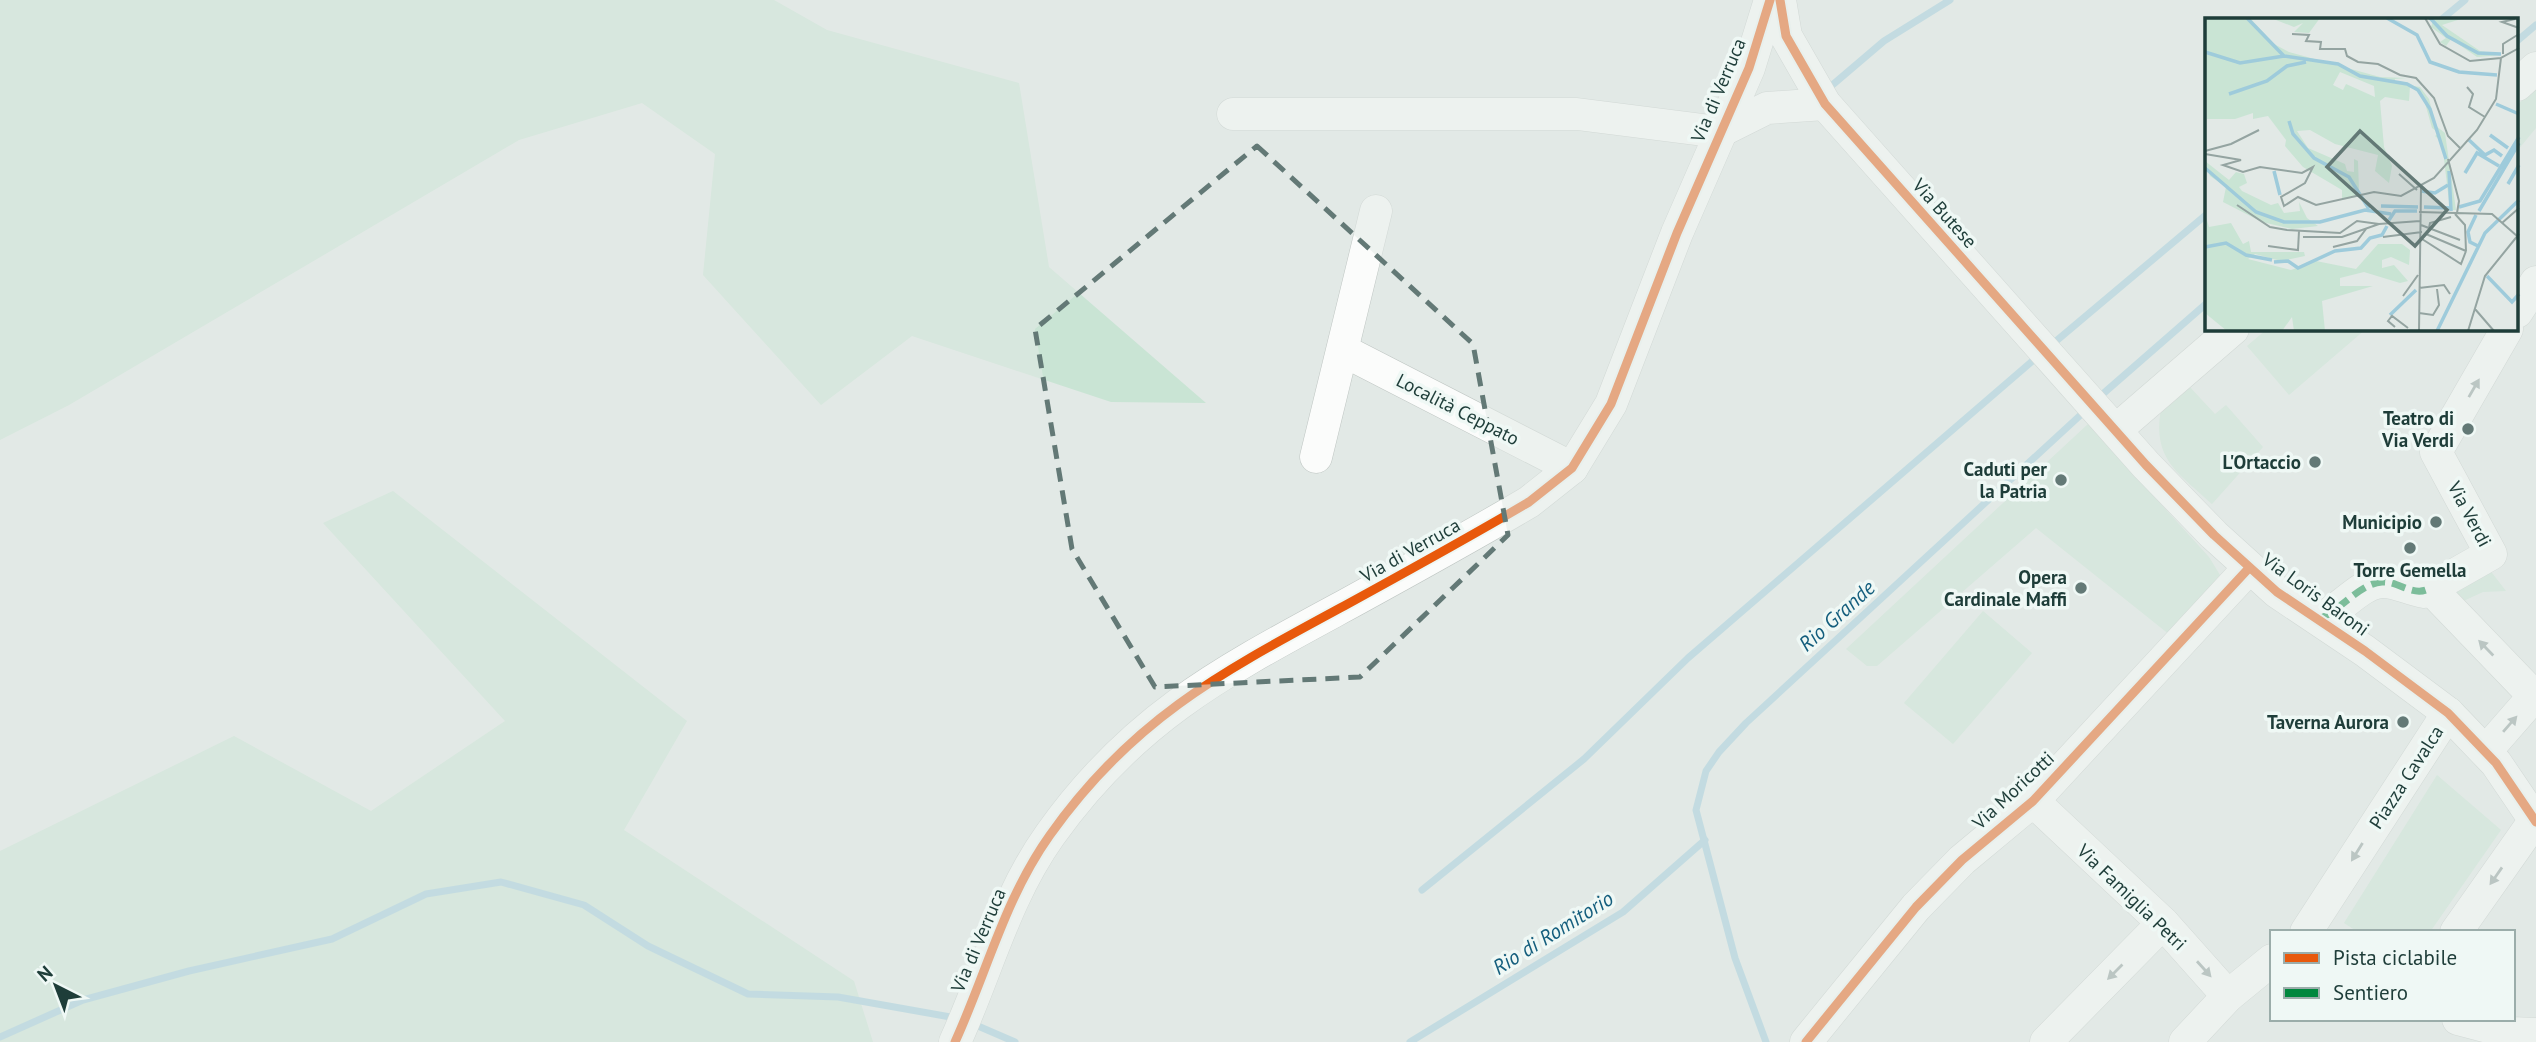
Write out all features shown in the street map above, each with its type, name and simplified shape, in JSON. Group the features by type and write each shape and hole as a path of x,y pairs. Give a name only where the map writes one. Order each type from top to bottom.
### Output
{"street":[{"name":"Via di Verruca","path":"956,1039 993,942 1018,888 1049,835 1103,766 1128,742 1202,685 1470,537 1529,502 1572,468 1611,404 1719,132 1749,68 1770,0"},
{"name":"Via Butese","path":"1780,0 1786,36 1825,104 2107,421"},
{"name":"Via di Verruca","path":"1749,68 1778,61 1801,64"},
{"name":"Via di Verruca","path":"1767,108 1801,64"},
{"path":"2518,84 2536,68"},
{"name":"Via di Verruca","path":"1719,132 1767,108 1825,104"},
{"path":"1233,114 1577,114 1719,132"},
{"path":"1316,457 1376,211"},
{"path":"2518,310 2536,282"},
{"path":"2107,421 2230,331"},
{"name":"Via Verdi","path":"2430,589 2491,554 2435,452 2506,331"},
{"name":"Località Ceppato","path":"1344,351 1572,468"},
{"name":"Via Loris Baroni","path":"2107,421 2193,513 2277,592 2319,619 2448,713"},
{"name":"Via Moricotti","path":"1806,1042 1916,907 1962,860 2033,801 2249,568"},
{"path":"2319,619 2334,613 2369,586 2382,582 2414,591 2424,592 2430,589 2535,696 2486,751"},
{"name":"Piazza Cavalca","path":"2307,930 2448,713 2486,751 2536,820 2457,930"},
{"name":"Via Famiglia Petri","path":"2033,801 2163,923 2228,996"},
{"path":"2046,1042 2163,923"},
{"path":"2185,1042 2228,996 2270,962"},
{"path":"2466,1021 2511,1033 2536,1034"}],"highlighted area":[{"path":"1257,146 1473,344 1508,535 1360,677 1155,687 1072,549 1035,329"}],"green space":[{"path":"0,0 774,0 827,30 1019,83 1049,267 1206,403 1111,402 912,336 821,405 703,275 715,154 642,103 519,140 69,405 0,440"},
{"path":"2536,88 2536,128 2518,150 2518,104"},
{"path":"2265,331 2364,331 2289,395 2247,346"},
{"path":"2187,384 2215,414 2226,405 2263,447 2212,504 2179,474 2164,453 2161,441 2161,409"},
{"path":"2088,424 2209,557 2220,575 2170,635 2036,528 1877,666 1867,666 1846,649"},
{"path":"393,491 687,721 624,830 854,981 873,1042 0,1042 0,851 234,736 371,811 505,721 323,523"},
{"path":"2489,569 2506,591 2483,592 2459,603 2443,589"},
{"path":"1983,611 2032,653 1953,744 1904,703"},
{"path":"2437,775 2501,830 2431,930 2355,930 2344,923"}],"waterway":[{"path":"1830,87 1884,41 1950,0"},
{"path":"2443,18 2465,0"},
{"name":"Rio Grande","path":"2518,40 2536,25"},
{"path":"2049,347 2205,216"},
{"name":"Rio Grande","path":"2097,399 2205,305"},
{"path":"1422,890 1584,759 1688,658 2037,357"},
{"name":"Rio Grande","path":"1766,1042 1735,958 1696,810 1706,771 1719,752 1746,723 2086,410"},
{"name":"Rio di Romitorio","path":"1410,1042 1623,912 1705,840"},
{"path":"0,1037 83,1000 189,971 332,939 426,894 501,882 584,905 648,946 748,994 838,997 956,1018"},
{"path":"971,1023 1015,1042"}],"marked path":[{"path":"2319,619 2374,584 2388,582 2418,591 2430,588"}],"cycle path":[{"path":"955,1042 1009,910 1034,859 1081,794 1114,759 1182,701 1219,677 1529,502 1572,468 1611,404 1677,233 1749,68 1770,0"},
{"path":"1780,0 1786,36 1825,104 2146,465 2214,535 2277,592 2365,651 2448,713 2496,763 2536,822"},
{"path":"1806,1042 1916,907 1962,860 2033,801 2249,568"}],"place":[{"name":"Teatro di Via Verdi","path":"2468,429"},
{"name":"L'Ortaccio","path":"2315,462"},
{"name":"Caduti per la Patria","path":"2061,480"},
{"name":"Municipio","path":"2436,522"},
{"name":"Torre Gemella","path":"2410,548"},
{"name":"Opera Cardinale Maffi","path":"2081,588"},
{"name":"Taverna Aurora","path":"2403,722"}]}
